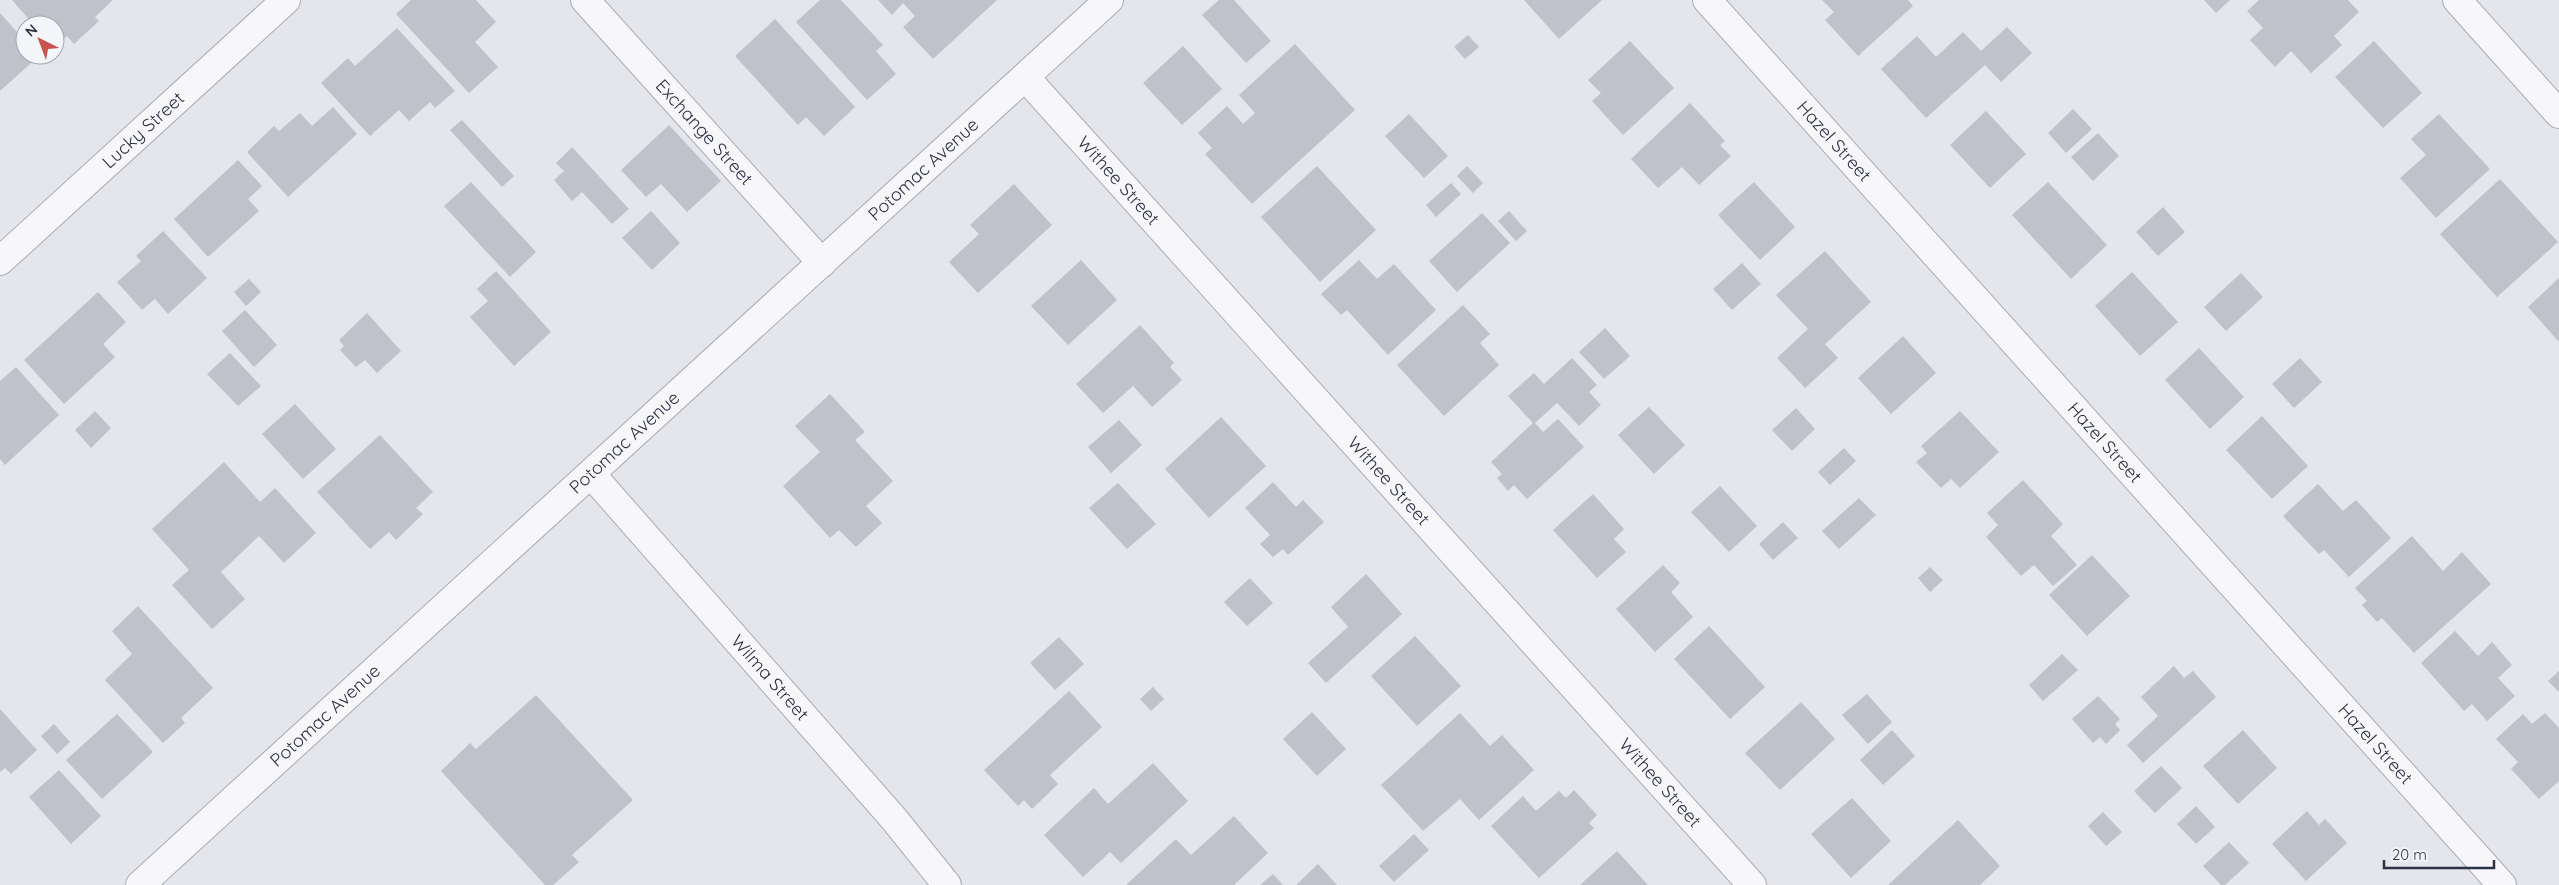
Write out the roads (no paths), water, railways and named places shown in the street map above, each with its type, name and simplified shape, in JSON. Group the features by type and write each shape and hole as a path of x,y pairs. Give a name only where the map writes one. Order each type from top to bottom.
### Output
{"street":[{"name":"Lucky Street","path":"0,261 286,0"},
{"name":"Exchange Street","path":"586,0 822,263"},
{"name":"Potomac Avenue","path":"140,885 1026,78 1109,0"},
{"name":"Hazel Street","path":"1707,0 2502,885"},
{"path":"2457,0 2559,114"},
{"name":"Withee Street","path":"1026,78 1752,885"},
{"name":"Wilma Street","path":"591,474 894,819 947,885"}]}
